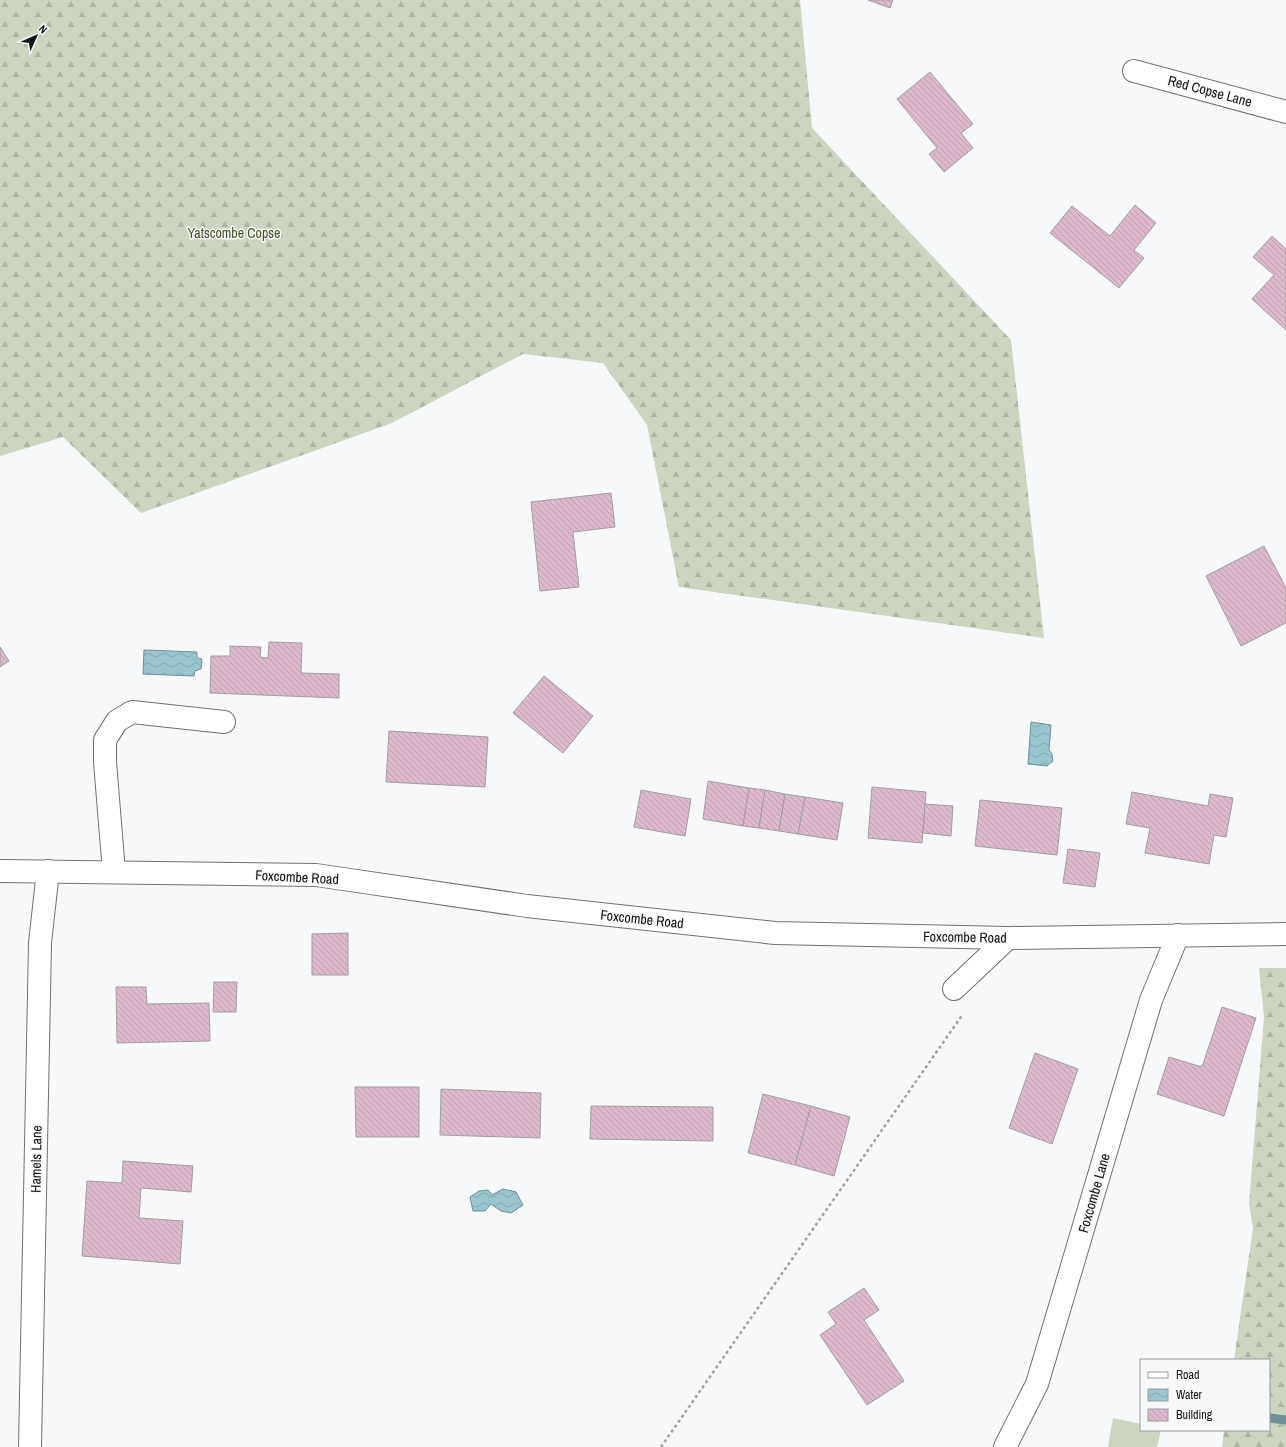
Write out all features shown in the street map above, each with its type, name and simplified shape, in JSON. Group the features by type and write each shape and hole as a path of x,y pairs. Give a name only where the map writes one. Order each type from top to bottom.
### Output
{"street":[{"name":"Red Copse Lane","path":"1134,70 1286,112"},
{"path":"114,872 105,762 106,740 117,721 132,712 224,722"},
{"name":"Foxcombe Road","path":"0,871 316,875 527,906 775,934 1008,938 1286,934"},
{"name":"Hamels Lane","path":"30,1447 40,943 48,872"},
{"name":"Foxcombe Lane","path":"1005,1447 1037,1384 1151,1000 1178,935"},
{"path":"954,989 1008,938"}],"path":[{"path":"661,1447 965,1012"}],"green space":[{"name":"Yatscombe Copse","path":"0,0 800,0 812,128 1011,340 1044,638 679,587 647,425 603,363 523,354 392,423 141,513 63,437 0,456"},
{"path":"1259,968 1286,968 1286,1447 1222,1447 1224,1431 1270,1431 1270,1359 1234,1359 1253,1228 1249,1204 1264,1017"},
{"path":"1113,1418 1140,1424 1140,1431 1161,1431 1157,1447 1108,1447"}],"water":[{"path":"144,650 197,652 197,658 202,659 201,669 195,671 194,676 143,674"},
{"path":"1031,722 1051,725 1049,750 1052,754 1053,761 1047,766 1028,764"},
{"path":"503,1189 516,1192 523,1205 511,1213 501,1211 491,1204 485,1211 473,1211 470,1197 479,1191 488,1190 492,1195"}],"building":[{"path":"868,0 893,0 890,8"},
{"path":"930,72 973,124 961,133 973,148 944,172 929,154 937,148 897,99"},
{"path":"1135,205 1156,223 1134,250 1144,258 1119,288 1050,233 1072,206 1110,236"},
{"path":"1272,236 1286,249 1286,330 1252,299 1274,275 1253,257"},
{"path":"611,493 615,527 573,532 579,587 540,591 531,502"},
{"path":"1264,546 1286,588 1286,623 1241,646 1206,576"},
{"path":"269,642 302,643 301,673 339,674 339,698 210,693 211,656 230,656 230,646 261,647 260,657 268,658"},
{"path":"0,647 9,661 0,667"},
{"path":"544,676 593,716 563,753 513,713"},
{"path":"389,731 488,737 485,787 386,782"},
{"path":"708,781 749,788 743,826 703,819"},
{"path":"872,787 926,792 922,843 868,838"},
{"path":"749,788 765,790 759,828 743,826"},
{"path":"641,790 691,799 685,836 634,827"},
{"path":"765,790 785,794 779,831 759,828"},
{"path":"1132,792 1208,806 1210,794 1233,798 1226,837 1214,835 1209,864 1145,853 1150,828 1126,824"},
{"path":"785,794 805,797 798,834 779,831"},
{"path":"805,797 843,803 837,840 798,834"},
{"path":"980,800 1062,808 1057,855 975,846"},
{"path":"925,804 953,806 951,836 923,833"},
{"path":"1068,849 1100,853 1095,887 1063,883"},
{"path":"348,933 348,975 312,975 312,934"},
{"path":"214,982 237,982 236,1012 213,1012"},
{"path":"116,987 146,987 147,1004 209,1003 210,1041 117,1043"},
{"path":"1222,1007 1256,1018 1224,1116 1157,1094 1169,1057 1202,1067"},
{"path":"1035,1053 1078,1069 1052,1144 1009,1128"},
{"path":"355,1087 419,1087 419,1137 356,1137"},
{"path":"441,1089 541,1093 540,1138 440,1135"},
{"path":"763,1094 811,1106 795,1165 748,1153"},
{"path":"591,1106 713,1107 713,1141 590,1139"},
{"path":"811,1106 850,1117 834,1176 795,1165"},
{"path":"123,1161 193,1166 191,1192 141,1188 139,1218 183,1221 180,1264 82,1256 87,1181 122,1183"},
{"path":"864,1288 879,1310 864,1320 904,1381 867,1405 820,1335 836,1324 828,1312"}],"waterway":[{"path":"1270,1418 1286,1420"}]}
